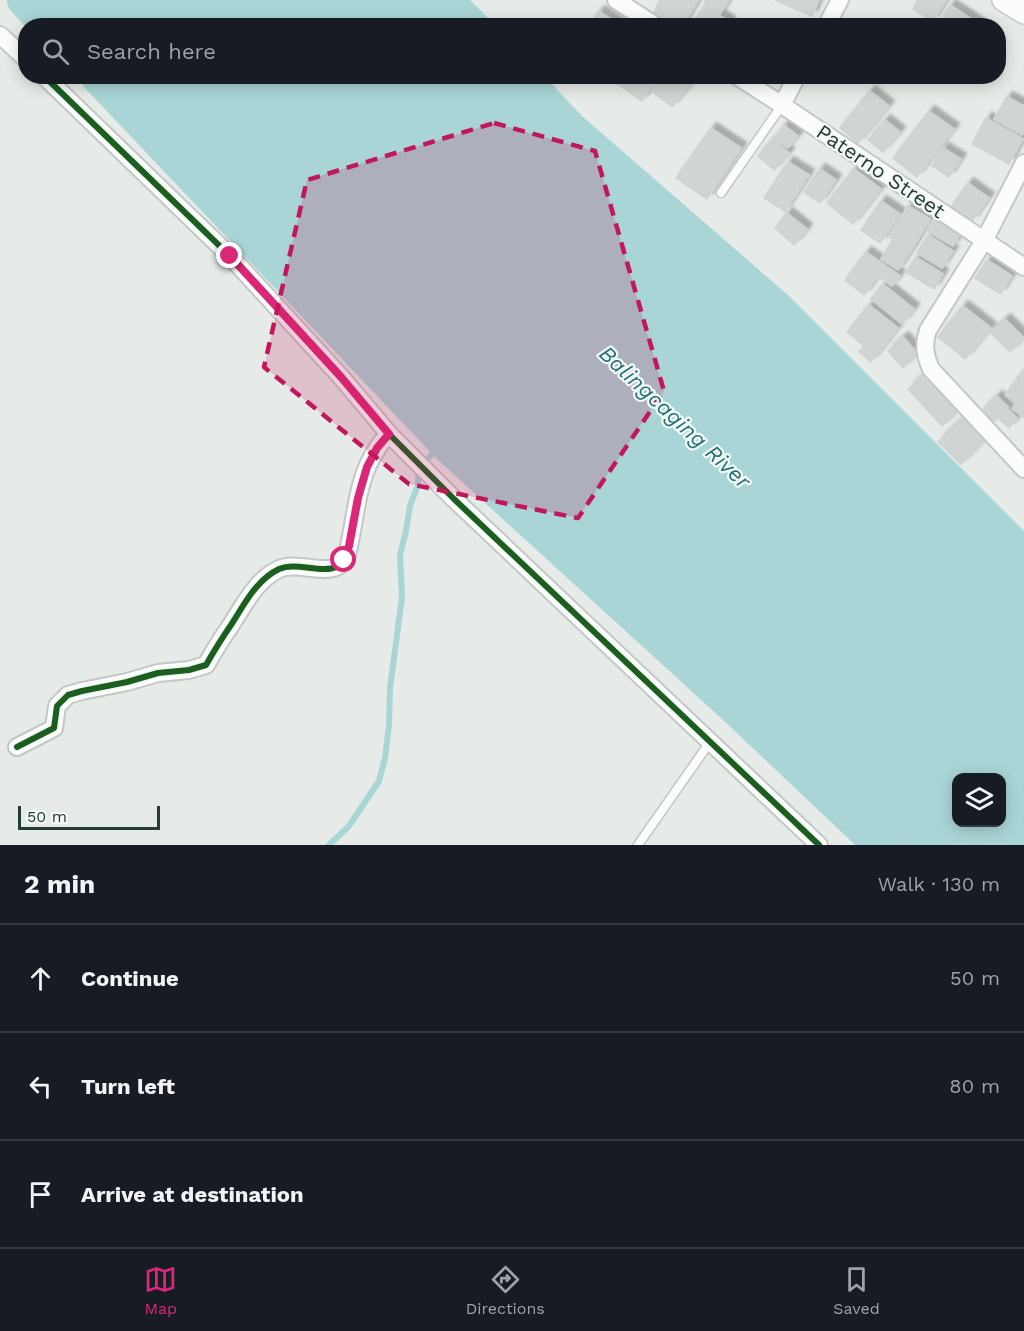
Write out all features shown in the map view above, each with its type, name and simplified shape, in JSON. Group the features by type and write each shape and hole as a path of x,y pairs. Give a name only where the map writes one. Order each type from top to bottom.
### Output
{"street":[{"path":"616,0 644,18"},
{"path":"830,18 840,0"},
{"path":"1003,0 1024,13"},
{"path":"0,35 18,52"},
{"path":"52,84 230,256 341,377 389,434 454,499 819,845"},
{"name":"Paterno Street","path":"749,84 1024,267"},
{"path":"782,105 793,84"},
{"path":"1024,164 984,241 928,330 924,347 931,369 1024,469"},
{"path":"17,747 54,728 57,706 68,695 158,673 189,670 206,665 244,603 268,575 287,566 328,569 339,566 346,555 367,467 377,448 389,434"}],"lane":[{"path":"721,193 782,105"},
{"path":"638,845 710,742"}],"highlighted area":[{"path":"494,123 595,151 664,391 578,518 409,484 264,367 307,180"}],"water":[{"path":"24,0 470,0 488,18 41,18"},
{"name":"Balingcaging River","path":"104,84 552,84 582,116 789,296 1024,531 1024,845 880,845 734,707 449,447"}],"building":[{"path":"660,0 698,0 688,18 660,18 653,14"},
{"path":"706,0 729,0 720,14 704,3"},
{"path":"775,0 819,0 812,16"},
{"path":"918,0 946,0 935,18 928,18 913,9"},
{"path":"950,5 970,18 942,18"},
{"path":"704,6 724,18 696,18"},
{"path":"599,11 610,18 594,18"},
{"path":"617,84 654,84 642,101"},
{"path":"657,84 691,84 672,107 652,91"},
{"path":"870,91 889,106 858,143 840,128"},
{"path":"1007,97 1024,106 1022,135 994,119"},
{"path":"929,111 954,129 917,177 893,158"},
{"path":"986,118 1023,139 1009,164 972,144"},
{"path":"885,120 900,132 883,152 868,140"},
{"path":"784,125 798,136 788,148 774,138"},
{"path":"711,128 741,148 707,199 676,178"},
{"path":"773,139 789,153 774,170 758,156"},
{"path":"943,148 961,159 949,177 932,166"},
{"path":"788,162 809,175 785,211 764,198"},
{"path":"820,169 836,180 820,203 804,192"},
{"path":"854,169 881,189 853,224 827,203"},
{"path":"968,183 989,198 972,221 951,207"},
{"path":"881,201 900,214 880,243 861,230"},
{"path":"908,206 930,219 911,251 889,237"},
{"path":"787,213 807,229 794,245 775,228"},
{"path":"933,220 959,235 953,246 927,231"},
{"path":"928,235 953,251 942,268 917,253"},
{"path":"892,241 910,252 898,270 881,259"},
{"path":"866,252 900,276 892,286 878,276 864,295 845,280"},
{"path":"916,257 943,274 934,289 906,272"},
{"path":"987,260 1012,276 1000,294 975,278"},
{"path":"883,284 914,309 902,324 871,299"},
{"path":"869,305 898,328 871,362 859,352 864,346 847,332"},
{"path":"963,306 991,328 965,359 938,337"},
{"path":"1005,319 1024,338 1010,352 991,333"},
{"path":"903,337 918,354 903,368 888,351"},
{"path":"1024,369 1024,417 1012,409 1016,403 1005,395"},
{"path":"928,370 962,408 942,426 908,389"},
{"path":"997,396 1008,407 991,424 980,413"},
{"path":"1008,409 1017,418 1009,428 999,419"},
{"path":"964,416 986,439 961,464 938,442"}],"waterway":[{"path":"24,0 41,18"},
{"path":"105,84 449,447 734,707 880,845"},
{"path":"329,845 349,826 379,781 385,758 390,688 402,597 400,555 418,477 424,464 444,442 446,436"}],"cycle path":[{"path":"52,84 230,256 341,377 389,434 454,499 819,845"},
{"path":"17,747 54,728 57,706 68,695 158,673 189,670 206,665 251,594 279,569 288,567 326,569 334,568 342,563 347,555 365,473 378,447 389,434"}],"route":[{"path":"230,256 341,377 389,434 377,448 367,467 344,560"}]}
